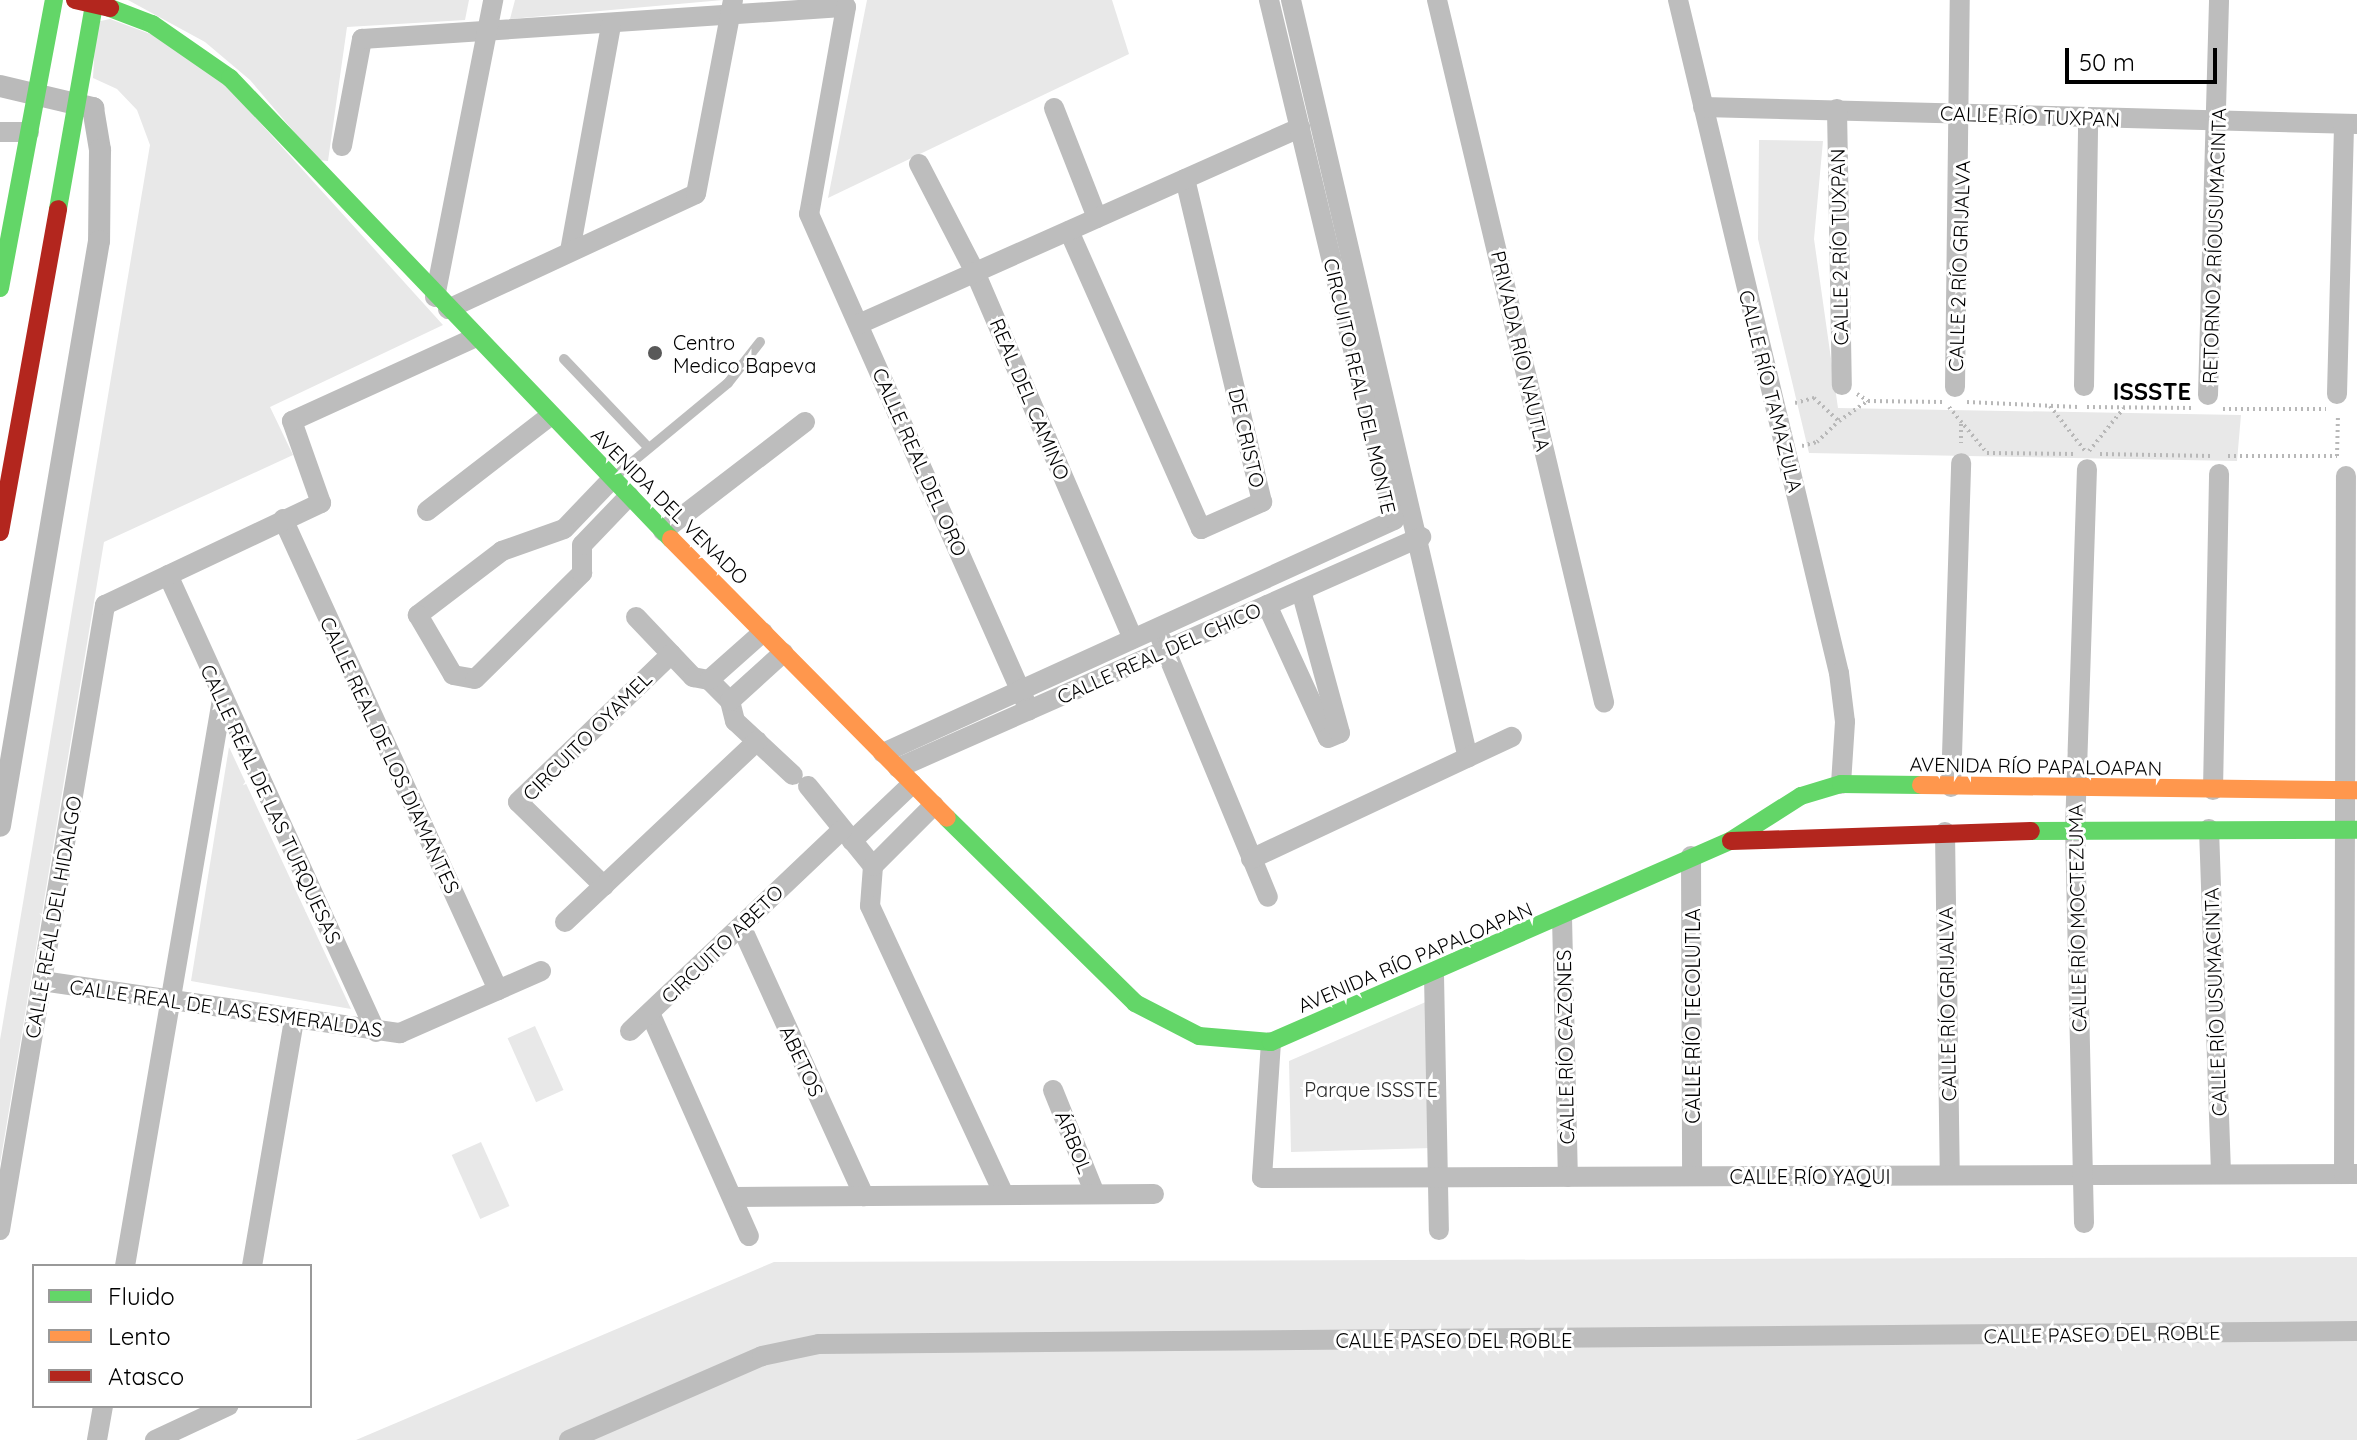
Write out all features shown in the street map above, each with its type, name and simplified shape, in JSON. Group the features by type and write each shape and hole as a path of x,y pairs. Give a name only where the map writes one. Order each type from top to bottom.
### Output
{"street":[{"path":"0,288 54,0"},
{"name":"AVENIDA DEL VENADO","path":"75,0 103,4 152,24 230,78 550,416 912,784 1135,1003 1199,1036"},
{"path":"442,303 484,35 493,0"},
{"name":"CIRCUITO REAL DEL MONTE","path":"883,753 1394,520 1269,0"},
{"name":"CIRCUITO REAL DEL MONTE","path":"1291,0 1421,537 1468,758"},
{"name":"PRIVADA RÍO NAUTLA","path":"1437,0 1604,702"},
{"name":"CALLE RÍO TAMAZULA","path":"1678,0 1839,673 1845,722 1841,784"},
{"name":"CALLE 2 RÍO GRIJALVA","path":"1950,394 1963,114 1960,0"},
{"name":"RETORNO 2 RÍOUSUMACINTA","path":"2208,395 2219,120 2219,0"},
{"path":"0,532 68,131 80,73 103,4"},
{"name":"CALLE REAL DEL ORO","path":"732,8 846,7 809,214 1029,710"},
{"path":"342,146 362,39 611,26 732,8 696,194 570,251 442,303"},
{"path":"570,251 611,26"},
{"name":"CALLE RÍO TUXPAN","path":"1703,107 2351,124"},
{"path":"1054,108 1097,218"},
{"name":"CALLE 2 RÍO TUXPAN","path":"1837,109 1842,385"},
{"path":"2084,386 2088,119"},
{"path":"2337,394 2351,124"},
{"path":"859,324 1300,128"},
{"path":"0,132 29,132"},
{"name":"REAL DEL CAMINO","path":"919,164 975,272 1133,638"},
{"name":"DE CRISTO","path":"1069,231 1201,529 1262,502 1185,179"},
{"path":"168,575 321,503 292,421 476,337"},
{"path":"427,511 550,416"},
{"path":"663,531 805,422"},
{"name":"CALLE RÍO MOCTEZUMA","path":"2084,1223 2080,1175 2075,830 2087,461"},
{"path":"1951,787 1961,463"},
{"path":"2213,790 2219,474"},
{"path":"2346,476 2350,1174"},
{"path":"612,479 564,529 502,551 418,615 453,675 475,679 582,573 582,545 629,496"},
{"name":"CALLE REAL DE LOS DIAMANTES","path":"283,519 498,990"},
{"path":"564,529 582,545"},
{"name":"CALLE REAL DEL CHICO","path":"898,768 1421,537"},
{"name":"CALLE REAL DEL HIDALGO","path":"0,1230 105,605 168,575"},
{"name":"CALLE REAL DE LAS TURQUESAS","path":"168,575 222,700 376,1032"},
{"path":"1267,605 1328,738 1340,733 1301,590"},
{"path":"636,617 693,677 709,680 730,701 735,721 800,781 873,866"},
{"path":"1156,628 1268,897"},
{"path":"709,680 763,632"},
{"path":"730,701 783,653"},
{"name":"CIRCUITO OYAMEL","path":"604,886 518,802 671,654"},
{"path":"125,1264 222,700"},
{"path":"1251,859 1512,737"},
{"path":"565,922 757,741"},
{"name":"CIRCUITO ABETO","path":"749,1236 650,1013 741,926 912,784"},
{"name":"AVENIDA RÍO PAPALOAPAN","path":"1199,1036 1271,1042 1434,975 1691,856 1730,841 1801,796 1841,784 2349,790"},
{"path":"934,805 873,866 870,906 1003,1193"},
{"name":"CALLE RÍO USUMACINTA","path":"2209,829 2221,1174"},
{"name":"AVENIDA RÍO PAPALOAPAN","path":"1730,841 1945,832 2350,830"},
{"name":"CALLE RÍO GRIJALVA","path":"1945,832 1950,1175"},
{"name":"CALLE RÍO TECOLUTLA","path":"1691,856 1692,1176"},
{"name":"CALLE RÍO CAZONES","path":"1562,917 1568,1177"},
{"name":"ABETOS","path":"741,926 864,1196"},
{"name":"CALLE REAL DE LAS ESMERALDAS","path":"42,981 294,1021 400,1033 541,971"},
{"path":"1434,975 1439,1230"},
{"path":"630,1031 650,1013"},
{"path":"252,1264 294,1021"},
{"name":"CALLE RÍO YAQUI","path":"1271,1042 1262,1178 2350,1174"},
{"name":"ÁRBOL","path":"1053,1090 1095,1194"},
{"path":"734,1197 1154,1194"},
{"name":"CALLE PASEO DEL ROBLE","path":"569,1440 762,1356 819,1344 2357,1331"},
{"path":"97,1440 103,1408"},
{"path":"155,1440 226,1408"},
{"path":"611,1440 624,1416"}],"lane":[{"path":"612,479 646,445 728,383 760,342"},
{"path":"564,359 646,445"}],"path":[{"path":"1950,394 1987,453 2087,461 2337,456 2338,409 2050,406 2087,461"},
{"path":"1775,408 1814,398 1839,421"},
{"path":"1785,449 1817,442 1839,421 1868,401"},
{"path":"2087,461 2124,408"}],"green space":[{"path":"128,0 469,0 465,20 347,27 328,161 318,160 250,80 205,42"},
{"path":"515,0 723,0 510,19"},
{"path":"867,0 1112,0 1129,54 828,198"},
{"path":"110,19 153,35 225,84 443,325 270,407 293,455 104,542 0,1164 0,1040 150,145 137,110 117,89 93,78 96,22"},
{"path":"1759,140 1823,141 1814,239 1838,408 2241,415 2237,461 1809,453 1758,239"},
{"path":"229,747 351,1009 191,981"},
{"name":"Parque ISSSTE","path":"1428,1001 1432,1148 1291,1152 1289,1061"},
{"path":"535,1026 563,1090 536,1102 508,1038"},
{"path":"481,1142 509,1206 480,1219 452,1155"},
{"path":"2357,1257 2357,1440 356,1440 774,1262"}],"waterway":[{"path":"0,86 93,108 100,150 99,241 0,826"}],"traffic: fast":[{"path":"0,288 54,0"},
{"path":"58,209 95,0"},
{"path":"110,8 152,24 230,78 671,539"},
{"path":"947,818 1135,1003 1199,1036 1271,1042 1730,841 1801,796 1841,784 1921,785"},
{"path":"2031,831 2357,830"}],"traffic: slow":[{"path":"671,539 947,818"},
{"path":"1921,785 2357,790"}],"traffic: jam":[{"path":"75,0 110,8"},
{"path":"0,532 58,209"},
{"path":"1731,841 2031,831"}],"place":[{"name":"Centro Medico Bapeva","path":"655,353"}],"district":[{"name":"ISSSTE","path":"2152,392"}]}
